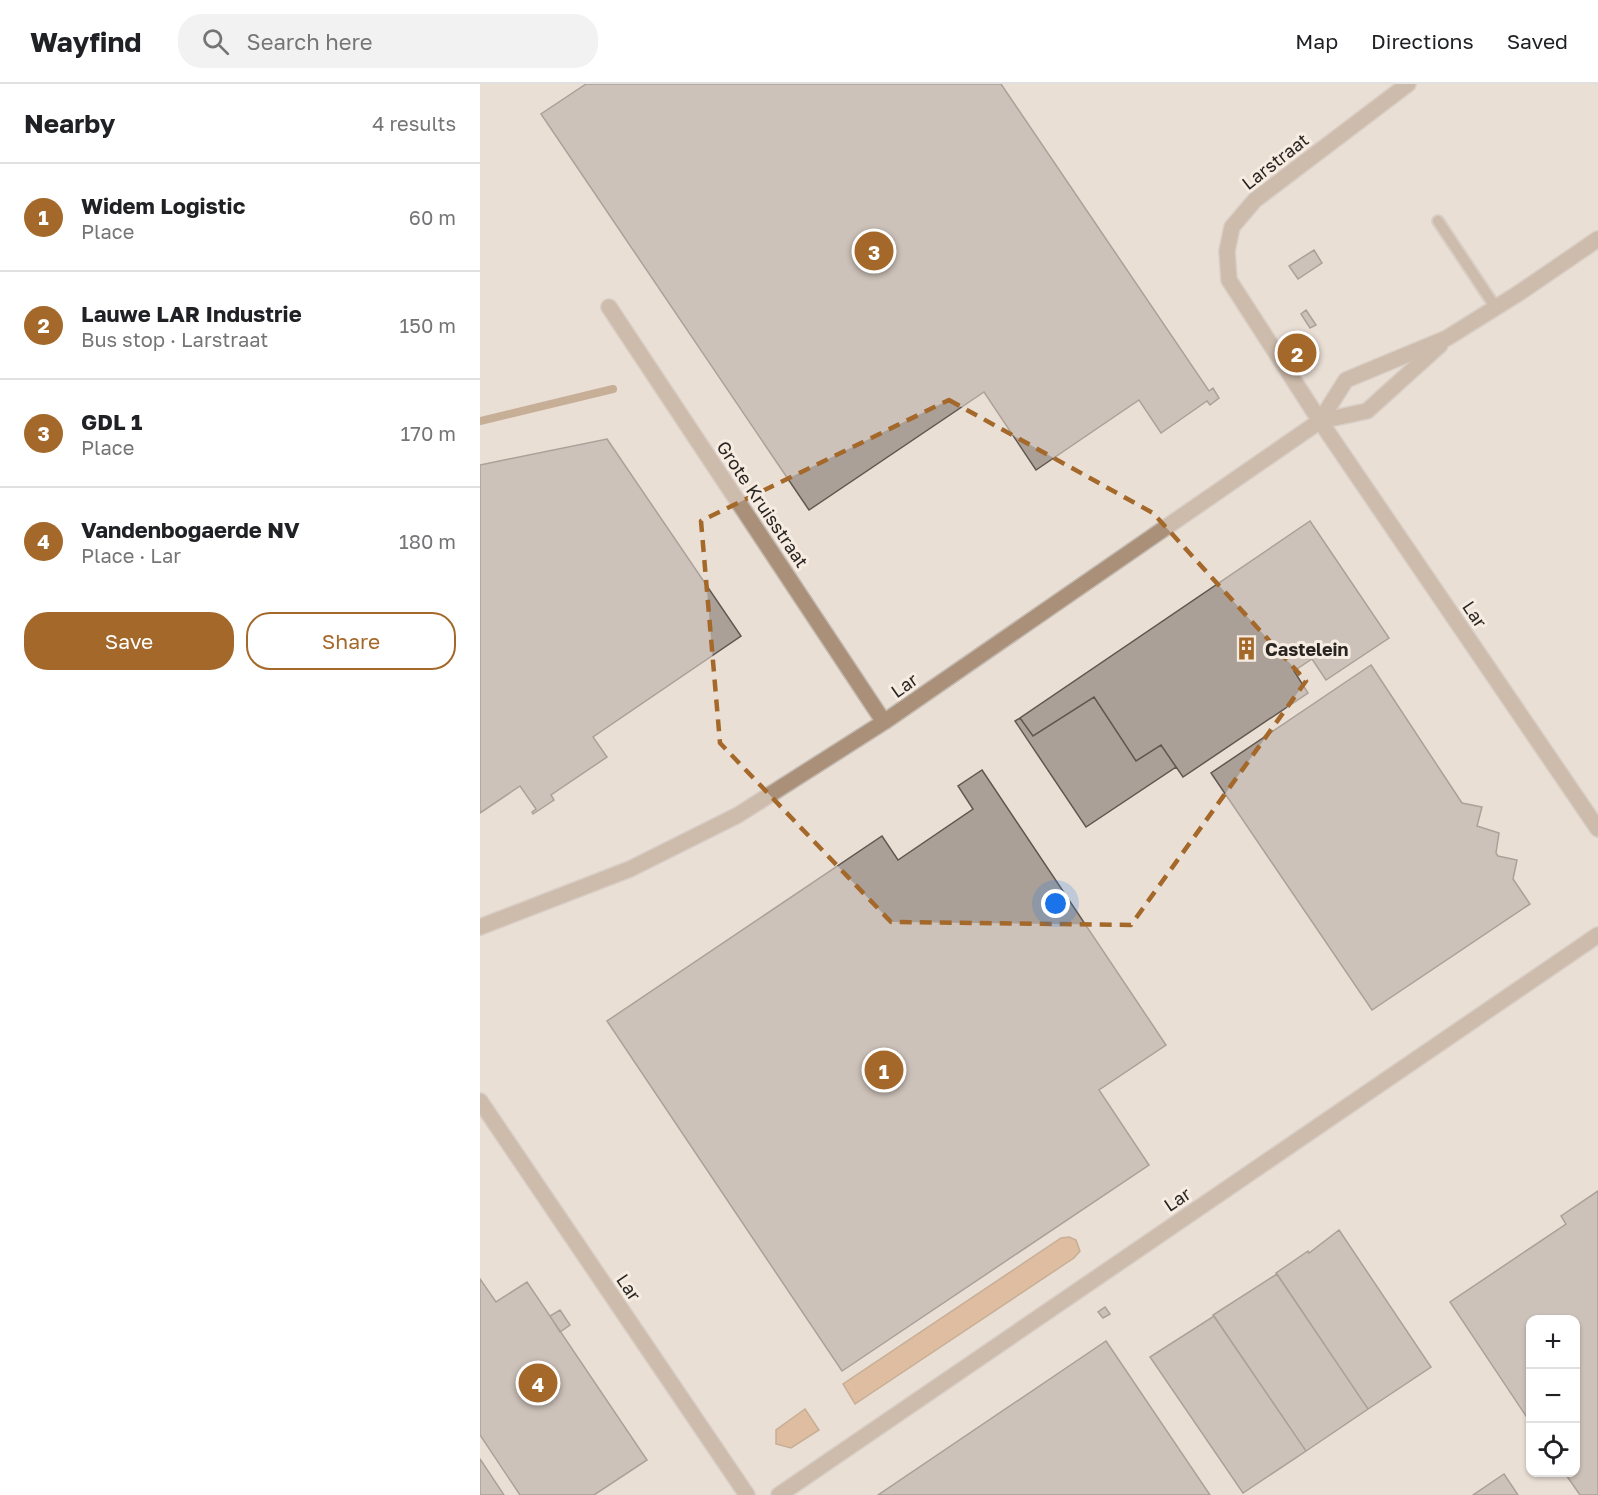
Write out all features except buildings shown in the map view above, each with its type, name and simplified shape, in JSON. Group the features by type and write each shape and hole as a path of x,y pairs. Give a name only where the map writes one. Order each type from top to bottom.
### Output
{"street":[{"name":"Larstraat","path":"1320,421 1229,280 1227,251 1232,227 1255,200 1408,84"},
{"name":"Lar","path":"1320,421 1346,380 1447,338 1598,239"},
{"name":"Grote Kruisstraat","path":"609,307 884,722"},
{"name":"Lar","path":"480,927 630,869 738,815 884,722 1320,421 1367,411 1447,338"},
{"name":"Lar","path":"1320,421 1598,829"},
{"name":"Lar","path":"778,1495 1598,935"},
{"name":"Lar","path":"480,1101 747,1495"}],"lane":[{"path":"1438,221 1496,308"}],"highlighted area":[{"path":"949,400 1153,513 1306,681 1131,925 891,922 720,743 701,521"}],"shaded area":[{"path":"1069,1237 1076,1240 1080,1251 1074,1258 855,1404 843,1384 1061,1238"},
{"path":"805,1409 819,1430 791,1448 776,1444 776,1430"}],"waterway":[{"path":"480,421 613,389"}],"place":[{"name":"GDL 1","path":"874,251"},
{"name":"Lauwe LAR Industrie","path":"1297,353"},
{"name":"Castelein","path":"1247,649"},
{"name":"Widem Logistic","path":"884,1070"},
{"name":"Vandenbogaerde NV","path":"538,1383"}]}
